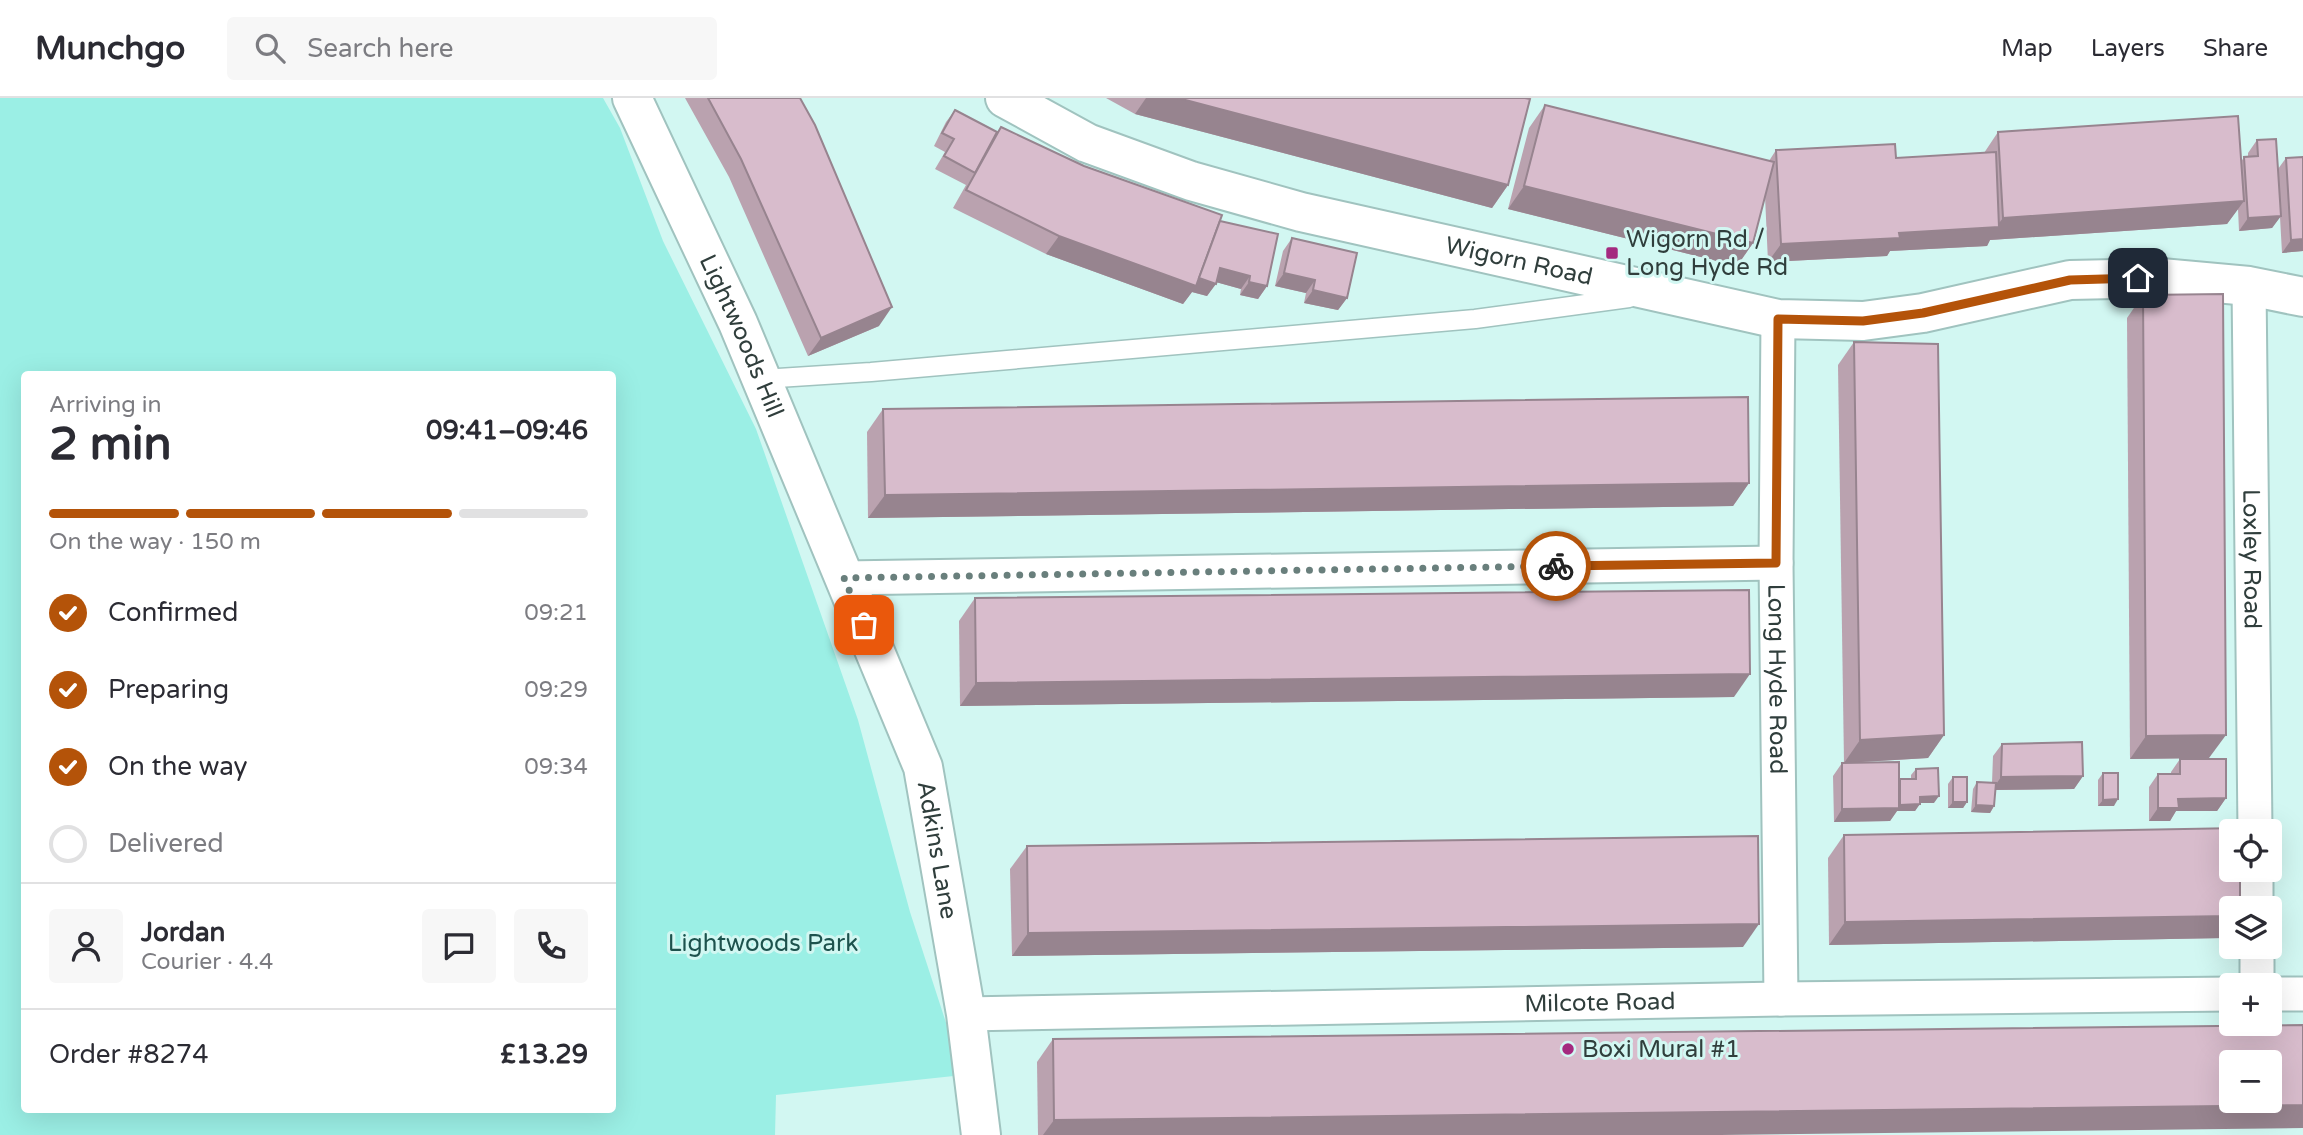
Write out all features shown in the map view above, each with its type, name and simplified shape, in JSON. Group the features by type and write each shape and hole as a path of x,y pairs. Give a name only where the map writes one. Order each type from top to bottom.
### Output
{"street":[{"name":"Lightwoods Hill","path":"632,98 738,323 844,578"},
{"name":"Wigorn Road","path":"1004,98 1087,143 1191,181 1301,212 1778,319 1863,321 1923,313 2070,280 2161,278 2249,285 2303,297"},
{"name":"Loxley Road","path":"2249,285 2255,819"},
{"name":"Long Hyde Road","path":"1778,319 1776,563 1781,999"},
{"path":"844,578 1776,563"},
{"name":"Adkins Lane","path":"844,578 923,767 966,1014 981,1135"},
{"path":"2282,994 2303,994"},
{"name":"Milcote Road","path":"966,1014 1781,999 2219,995"}],"lane":[{"path":"762,379 871,372 1475,319 1658,294"}],"green space":[{"name":"Lightwoods Park","path":"0,98 603,98 620,128 663,241 756,429 858,720 910,912 963,1075 776,1095 775,1135 0,1135"}],"building":[{"path":"708,98 800,98 815,125 892,307 821,338 741,159"},
{"path":"1178,98 1525,98 1530,99 1508,185"},
{"path":"1545,105 1774,162 1753,243 1524,186"},
{"path":"955,110 997,132 975,173 944,156 954,139 942,133"},
{"path":"2238,116 2244,201 2003,218 1998,132"},
{"path":"1001,127 1084,166 1222,215 1196,286 1059,236 966,190"},
{"path":"2276,139 2281,216 2248,218 2244,157 2258,156 2257,140"},
{"path":"1895,144 1896,158 1996,152 1999,227 1899,233 1900,238 1781,244 1776,150"},
{"path":"2303,157 2303,239 2291,240 2286,158"},
{"path":"1220,221 1278,234 1267,286 1249,282 1250,276 1220,268 1216,284 1199,278"},
{"path":"1292,238 1357,253 1347,298 1313,290 1315,280 1284,273"},
{"path":"2223,294 2226,735 2146,736 2143,295"},
{"path":"1854,342 1938,344 1944,735 1860,740"},
{"path":"1748,397 1749,483 885,495 883,409"},
{"path":"1749,590 1750,674 976,683 975,598"},
{"path":"2082,742 2083,776 2001,777 2002,744"},
{"path":"2180,759 2226,759 2226,798 2178,799 2179,808 2158,808 2158,774 2180,774"},
{"path":"1899,762 1899,808 1842,809 1842,763"},
{"path":"1938,768 1939,796 1920,797 1920,804 1900,805 1900,779 1916,779 1916,769"},
{"path":"2103,773 2118,773 2118,799 2103,800"},
{"path":"1953,777 1967,777 1967,802 1953,802"},
{"path":"1977,782 1996,783 1994,806 1976,805"},
{"path":"2219,828 2219,882 2240,882 2240,896 2219,896 2219,916 1845,922 1844,835"},
{"path":"1758,836 1759,924 1028,933 1027,846"},
{"path":"2282,1025 2303,1025 2303,1105 2282,1105 2282,1050 2219,1050 2219,1106 1054,1120 1053,1039 2219,1026 2219,1036 2282,1036"}],"way so far":[{"path":"864,625 844,578 1556,566"}],"place":[{"name":"Wigorn Rd / Long Hyde Rd","path":"1612,253"},
{"name":"Boxi Mural #1","path":"1568,1049"}],"route":[{"path":"1556,566 1776,563 1778,319 1863,321 1923,313 2070,280 2138,278"}]}
